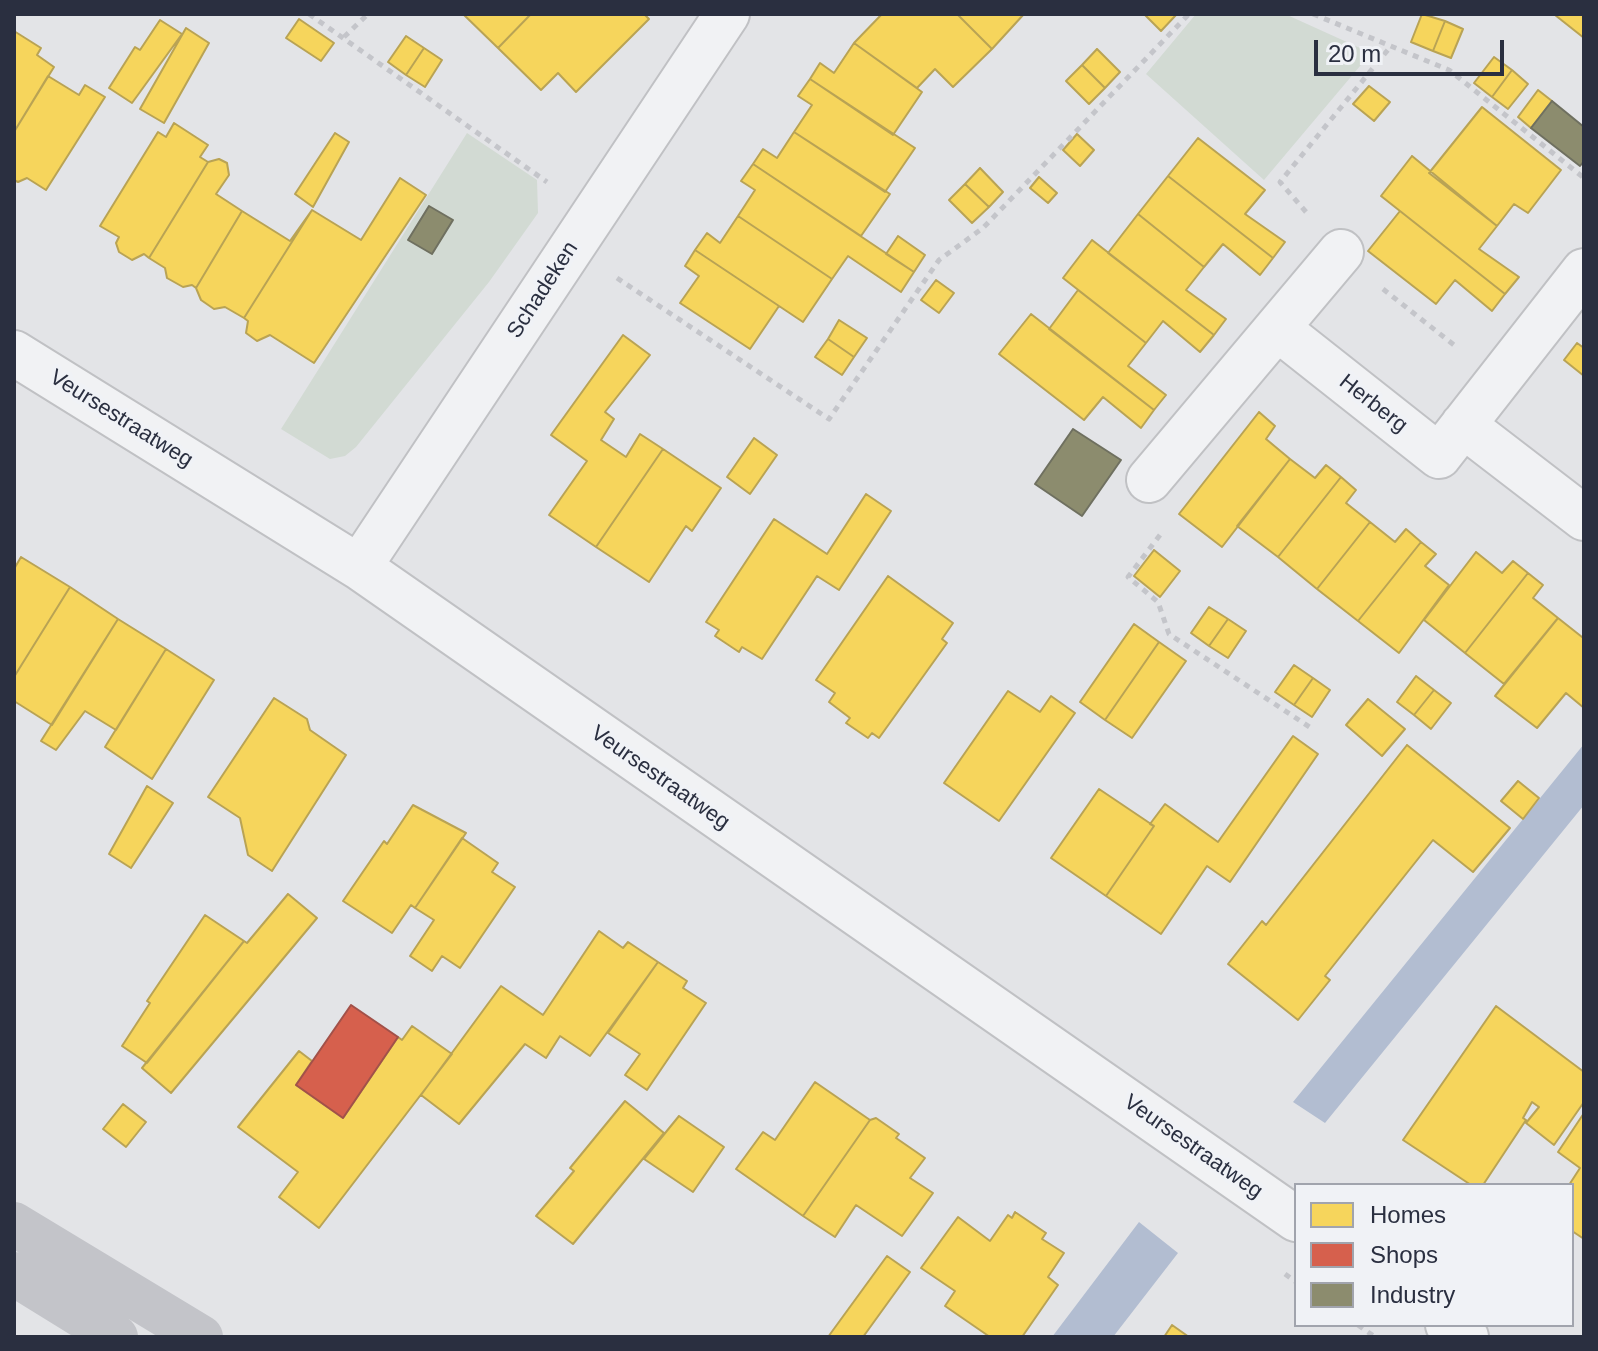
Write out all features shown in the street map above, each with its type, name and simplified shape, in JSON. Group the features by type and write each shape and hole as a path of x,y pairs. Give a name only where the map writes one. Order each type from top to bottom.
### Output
{"street":[{"name":"Schadeken","path":"359,567 727,14"},
{"path":"1149,480 1341,252"},
{"name":"Herberg","path":"1277,328 1439,456 1584,271"},
{"name":"Veursestraatweg","path":"14,353 359,567 1294,1218"},
{"path":"1463,425 1584,518"},
{"path":"14,1224 201,1337"},
{"path":"14,1274 116,1337"}],"path":[{"path":"309,14 344,37 582,231 829,419 939,260 983,228 1189,14"},
{"path":"344,37 368,14"},
{"path":"1313,14 1449,70 1584,178"},
{"path":"1149,480 1178,502 1154,546 1128,577 1158,602 1169,634 1311,728"}],"shaded area":[{"path":"1196,14 1285,14 1371,53 1264,180 1146,74"},
{"path":"467,133 537,180 538,213 489,282 356,447 345,456 330,459 281,429"}],"water":[{"path":"1584,744 1584,805 1325,1123 1293,1102"},
{"path":"1139,1222 1178,1253 1113,1337 1052,1337"}],"building: Homes":[{"path":"463,14 531,14 498,48"},
{"path":"531,14 644,14 649,19 576,92 558,73 541,90 498,48"},
{"path":"882,14 957,14 992,49 953,87 935,69 917,88 854,43"},
{"path":"957,14 1024,14 992,49"},
{"path":"1144,14 1175,14 1176,15 1161,31"},
{"path":"1422,14 1445,21 1433,51 1411,42"},
{"path":"1555,14 1584,14 1584,38 1555,15"},
{"path":"299,19 334,43 321,61 286,38"},
{"path":"160,20 182,34 132,103 109,88 135,47 140,50"},
{"path":"1445,21 1463,29 1451,58 1433,51"},
{"path":"186,28 209,43 164,123 140,109"},
{"path":"14,31 41,48 37,55 54,67 14,132"},
{"path":"406,36 424,48 406,75 388,62"},
{"path":"854,43 922,92 893,135 810,79 820,63 834,73"},
{"path":"424,48 442,60 425,87 406,75"},
{"path":"1097,49 1120,72 1105,88 1082,65"},
{"path":"1494,57 1512,70 1492,97 1474,83"},
{"path":"1082,65 1105,88 1089,104 1066,81"},
{"path":"1512,70 1528,84 1508,109 1492,97"},
{"path":"48,76 79,95 85,85 105,97 46,190 27,178 18,182 14,180 14,132"},
{"path":"810,79 915,148 885,192 794,132 812,105 798,96"},
{"path":"1369,86 1390,102 1374,121 1353,104"},
{"path":"1538,90 1552,101 1531,128 1518,117"},
{"path":"1482,107 1561,170 1528,213 1514,204 1497,226 1429,173"},
{"path":"174,123 208,145 200,157 208,162 149,258 144,254 132,260 119,252 116,243 119,237 100,226 158,132 166,137"},
{"path":"794,132 890,194 861,236 753,164 763,149 777,158"},
{"path":"335,133 349,142 313,207 295,194"},
{"path":"1077,134 1094,150 1080,166 1063,150"},
{"path":"1198,138 1265,190 1245,214 1285,242 1273,258 1168,176"},
{"path":"1412,156 1497,226 1479,249 1519,277 1505,294 1381,196"},
{"path":"219,159 227,163 229,175 216,194 242,211 196,288 192,285 183,287 167,278 165,268 149,258 208,162"},
{"path":"753,164 914,272 901,292 848,256 832,279 738,216 755,190 741,181"},
{"path":"980,168 1003,192 989,207 965,184"},
{"path":"1168,176 1273,258 1260,275 1223,244 1204,267 1138,214"},
{"path":"1039,177 1057,193 1048,203 1030,188"},
{"path":"400,178 426,195 314,363 270,335 257,341 246,333 248,321 244,318 312,210 361,240"},
{"path":"965,184 989,207 972,223 949,200"},
{"path":"312,210 244,318 225,307 214,309 201,300 196,288 242,211 290,241"},
{"path":"1400,211 1505,294 1492,311 1455,280 1436,304 1368,251"},
{"path":"1138,214 1204,267 1186,290 1226,319 1214,335 1108,253"},
{"path":"738,216 832,279 803,322 695,250 707,233 720,243"},
{"path":"898,236 925,255 914,272 886,254"},
{"path":"1092,240 1214,335 1200,352 1163,321 1146,343 1063,278"},
{"path":"695,250 779,306 750,349 680,303 699,276 685,266"},
{"path":"936,280 954,293 939,313 921,300"},
{"path":"1078,290 1146,343 1128,366 1166,395 1154,410 1049,329"},
{"path":"1031,314 1154,410 1141,428 1103,397 1084,420 999,354"},
{"path":"839,320 867,338 854,357 828,339"},
{"path":"623,335 650,355 605,412 614,419 601,440 626,457 640,434 663,449 596,547 549,515 587,461 551,435"},
{"path":"828,339 854,357 842,375 815,357"},
{"path":"1577,343 1584,348 1584,376 1564,360"},
{"path":"1259,412 1275,426 1266,439 1290,459 1222,547 1179,514"},
{"path":"754,438 777,455 750,494 727,477"},
{"path":"663,449 721,488 692,531 686,526 649,582 596,547"},
{"path":"1290,459 1315,478 1326,465 1341,477 1278,557 1237,526"},
{"path":"1341,477 1356,490 1346,503 1370,522 1317,589 1278,557"},
{"path":"866,494 891,511 839,590 817,576 762,659 742,647 739,652 715,636 719,630 706,622 774,519 827,554"},
{"path":"1370,522 1395,542 1406,529 1421,542 1358,621 1317,589"},
{"path":"1421,542 1436,554 1425,566 1449,585 1399,653 1358,621"},
{"path":"1154,550 1180,571 1160,597 1134,576"},
{"path":"1476,552 1502,573 1513,561 1528,573 1465,653 1424,620"},
{"path":"21,557 70,587 14,677 14,569"},
{"path":"1528,573 1543,585 1533,598 1558,618 1504,684 1465,653"},
{"path":"888,576 953,623 942,639 947,643 879,738 872,733 868,738 846,723 850,718 829,702 835,693 816,680"},
{"path":"70,587 118,619 52,725 14,701 14,677"},
{"path":"1209,607 1228,619 1209,646 1191,633"},
{"path":"1558,618 1582,637 1584,635 1584,708 1566,693 1537,728 1495,696"},
{"path":"118,619 166,649 116,730 85,711 56,750 41,741"},
{"path":"1228,619 1246,631 1228,658 1209,646"},
{"path":"1134,624 1159,642 1105,720 1080,702"},
{"path":"1159,642 1186,661 1132,738 1105,720"},
{"path":"166,649 214,680 152,779 105,747"},
{"path":"1294,665 1313,678 1294,705 1275,692"},
{"path":"1416,676 1434,690 1414,715 1397,702"},
{"path":"1313,678 1330,690 1312,717 1294,705"},
{"path":"1434,690 1451,703 1431,729 1414,715"},
{"path":"1008,691 1040,712 1051,696 1075,713 999,821 944,783"},
{"path":"274,698 307,719 310,730 346,755 272,871 248,855 240,818 208,797"},
{"path":"1368,699 1405,729 1382,756 1346,725"},
{"path":"1293,736 1318,754 1230,882 1207,866 1161,934 1106,896 1154,826 1150,824 1165,804 1218,842"},
{"path":"1407,745 1510,828 1473,872 1433,840 1325,976 1330,980 1298,1020 1228,964 1262,921 1266,925"},
{"path":"1518,781 1539,798 1523,819 1501,801"},
{"path":"147,786 173,803 131,868 109,854"},
{"path":"1099,789 1154,826 1106,896 1051,858"},
{"path":"413,805 466,833 415,908 411,905 392,933 343,901"},
{"path":"462,838 498,863 492,872 515,887 460,968 442,956 432,971 410,956 434,920 415,908"},
{"path":"288,894 317,918 171,1093 142,1068 244,941 247,943"},
{"path":"205,915 244,941 147,1063 122,1046 150,1003 147,1001"},
{"path":"599,931 623,948 628,942 658,962 590,1056 560,1036 546,1058 525,1044 459,1124 421,1095 501,986 543,1015"},
{"path":"658,962 687,981 683,988 706,1003 647,1090 625,1075 640,1054 608,1033"},
{"path":"1496,1006 1584,1072 1584,1102 1554,1145 1526,1123 1539,1107 1532,1102 1523,1118 1526,1120 1484,1183 1468,1183 1403,1140"},
{"path":"412,1026 452,1054 319,1228 279,1197 298,1172 238,1127 299,1051 312,1061 296,1085 343,1118 398,1037 402,1040"},
{"path":"815,1082 870,1120 803,1216 736,1169 763,1132 775,1140"},
{"path":"625,1101 664,1133 573,1244 536,1216 574,1171 570,1168"},
{"path":"123,1104 146,1122 126,1147 103,1129"},
{"path":"1584,1113 1584,1239 1574,1232 1574,1183 1570,1183 1580,1168 1558,1152"},
{"path":"679,1116 724,1147 693,1192 644,1159"},
{"path":"876,1118 899,1134 896,1138 925,1158 910,1178 933,1193 902,1236 856,1205 835,1237 803,1216 870,1120"},
{"path":"1015,1212 1046,1233 1042,1239 1064,1253 1048,1277 1058,1285 1022,1337 990,1337 945,1306 955,1291 921,1268 958,1217 990,1241 1008,1215 1012,1218"},
{"path":"887,1256 910,1272 863,1337 828,1337"},
{"path":"1172,1325 1189,1337 1164,1337"}],"building: Shops":[{"path":"351,1005 398,1037 343,1118 296,1085"}],"building: Industry":[{"path":"1552,101 1584,127 1584,161 1580,166 1531,128"},
{"path":"429,206 453,220 432,254 408,240"},
{"path":"1073,429 1121,460 1082,516 1035,484"}]}
